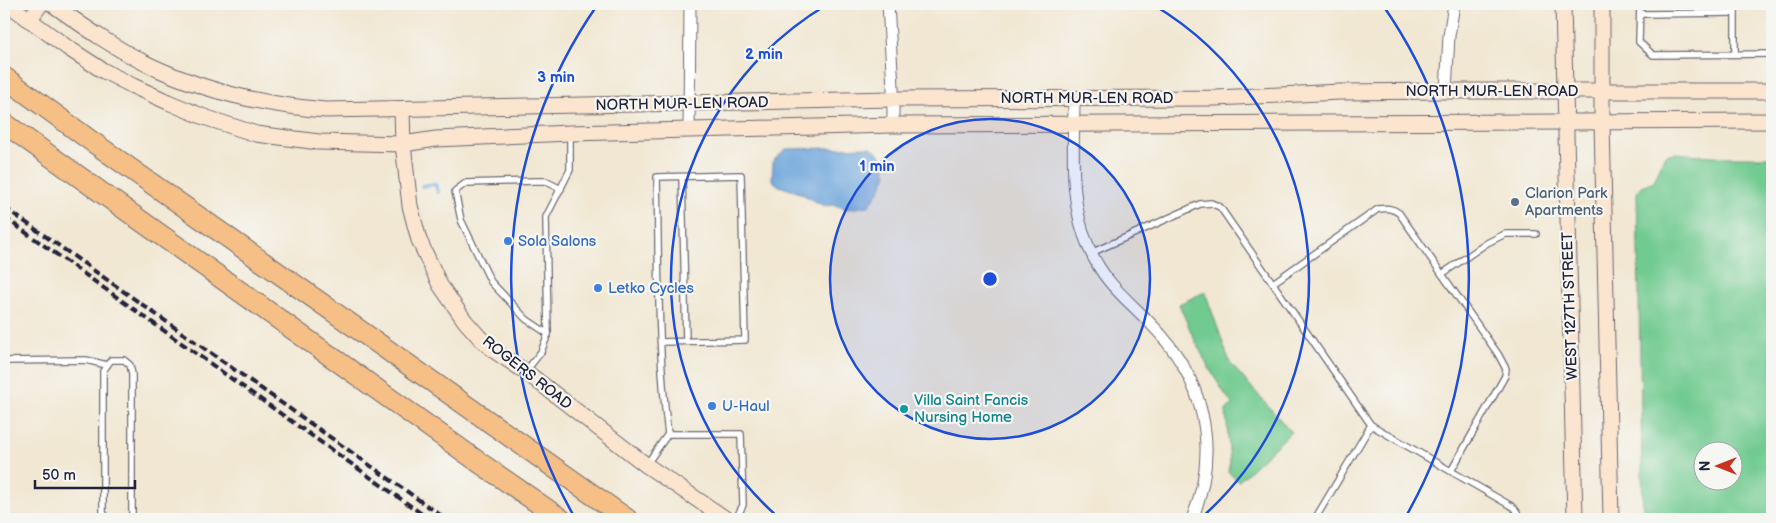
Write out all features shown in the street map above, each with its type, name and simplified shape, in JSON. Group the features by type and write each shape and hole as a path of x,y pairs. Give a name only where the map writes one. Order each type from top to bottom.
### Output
{"highway":[{"path":"4,77 112,156 627,519"},
{"path":"4,123 472,458 562,519"}],"main road":[{"name":"NORTH MUR-LEN ROAD","path":"8,4 68,48 133,86 213,120 256,134 319,142 403,144 436,139 570,133 893,125 1772,121"},
{"path":"29,20 41,4"},
{"name":"NORTH MUR-LEN ROAD","path":"52,4 115,46 148,64 180,78 218,90 289,107 325,110 894,99 1216,98 1340,92 1772,90"},
{"name":"WEST 127TH STREET","path":"1563,4 1575,519"},
{"path":"1602,4 1602,122 1611,519"},
{"name":"ROGERS ROAD","path":"402,110 403,144 410,206 419,240 433,272 465,321 496,352 526,372 646,466 726,519"}],"street":[{"path":"689,130 690,4"},
{"path":"888,4 894,99 893,125"},
{"path":"1446,91 1449,36 1454,4"},
{"path":"1074,98 1074,188 1076,207 1080,225 1091,253 1097,265 1118,293 1151,324 1176,353 1198,396 1203,414 1206,460 1202,487 1192,519"}],"lane":[{"path":"1640,4 1639,42 1653,55 1772,54"},
{"path":"1735,4 1735,54"},
{"path":"1640,14 1735,14"},
{"path":"526,372 541,352 548,334 546,217 570,170 570,133"},
{"path":"646,466 668,434 663,398 661,342 657,177 741,175 745,340 661,342"},
{"path":"682,177 686,341"},
{"path":"548,334 526,318 491,282 461,220 455,191 466,183 536,181 545,181 561,189"},
{"path":"1091,253 1200,204 1210,203 1220,207 1371,425 1513,507 1517,512 1518,519"},
{"path":"1272,283 1378,209 1387,208 1399,213 1506,369 1505,376 1451,471"},
{"path":"1442,274 1487,243 1505,234 1536,234"},
{"path":"4,361 86,360 107,365"},
{"path":"107,519 103,512 103,371 111,360 124,360 130,365 132,374 132,519"},
{"path":"1316,519 1371,425"},
{"path":"668,434 742,434 743,504 736,519"}],"green space":[{"path":"1674,153 1725,157 1772,157 1772,519 1643,519 1637,193 1641,186 1654,181 1665,155"},
{"path":"1205,292 1230,363 1291,432 1238,482 1228,471 1230,462 1226,410 1232,404 1202,356 1179,304"}],"water":[{"path":"871,147 881,156 887,175 869,206 848,209 834,205 824,206 800,193 779,186 772,180 773,161 786,149"}],"waterway":[{"path":"422,186 435,184 438,192"}],"railway":[{"path":"4,207 446,519"},
{"path":"4,217 429,519"}],"place":[{"name":"Clarion Park Apartments","path":"1515,202"},
{"name":"Sola Salons","path":"508,241"},
{"name":"Letko Cycles","path":"598,288"},
{"name":"U-Haul","path":"712,406"},
{"name":"Villa Saint Fancis Nursing Home","path":"904,409"}]}
